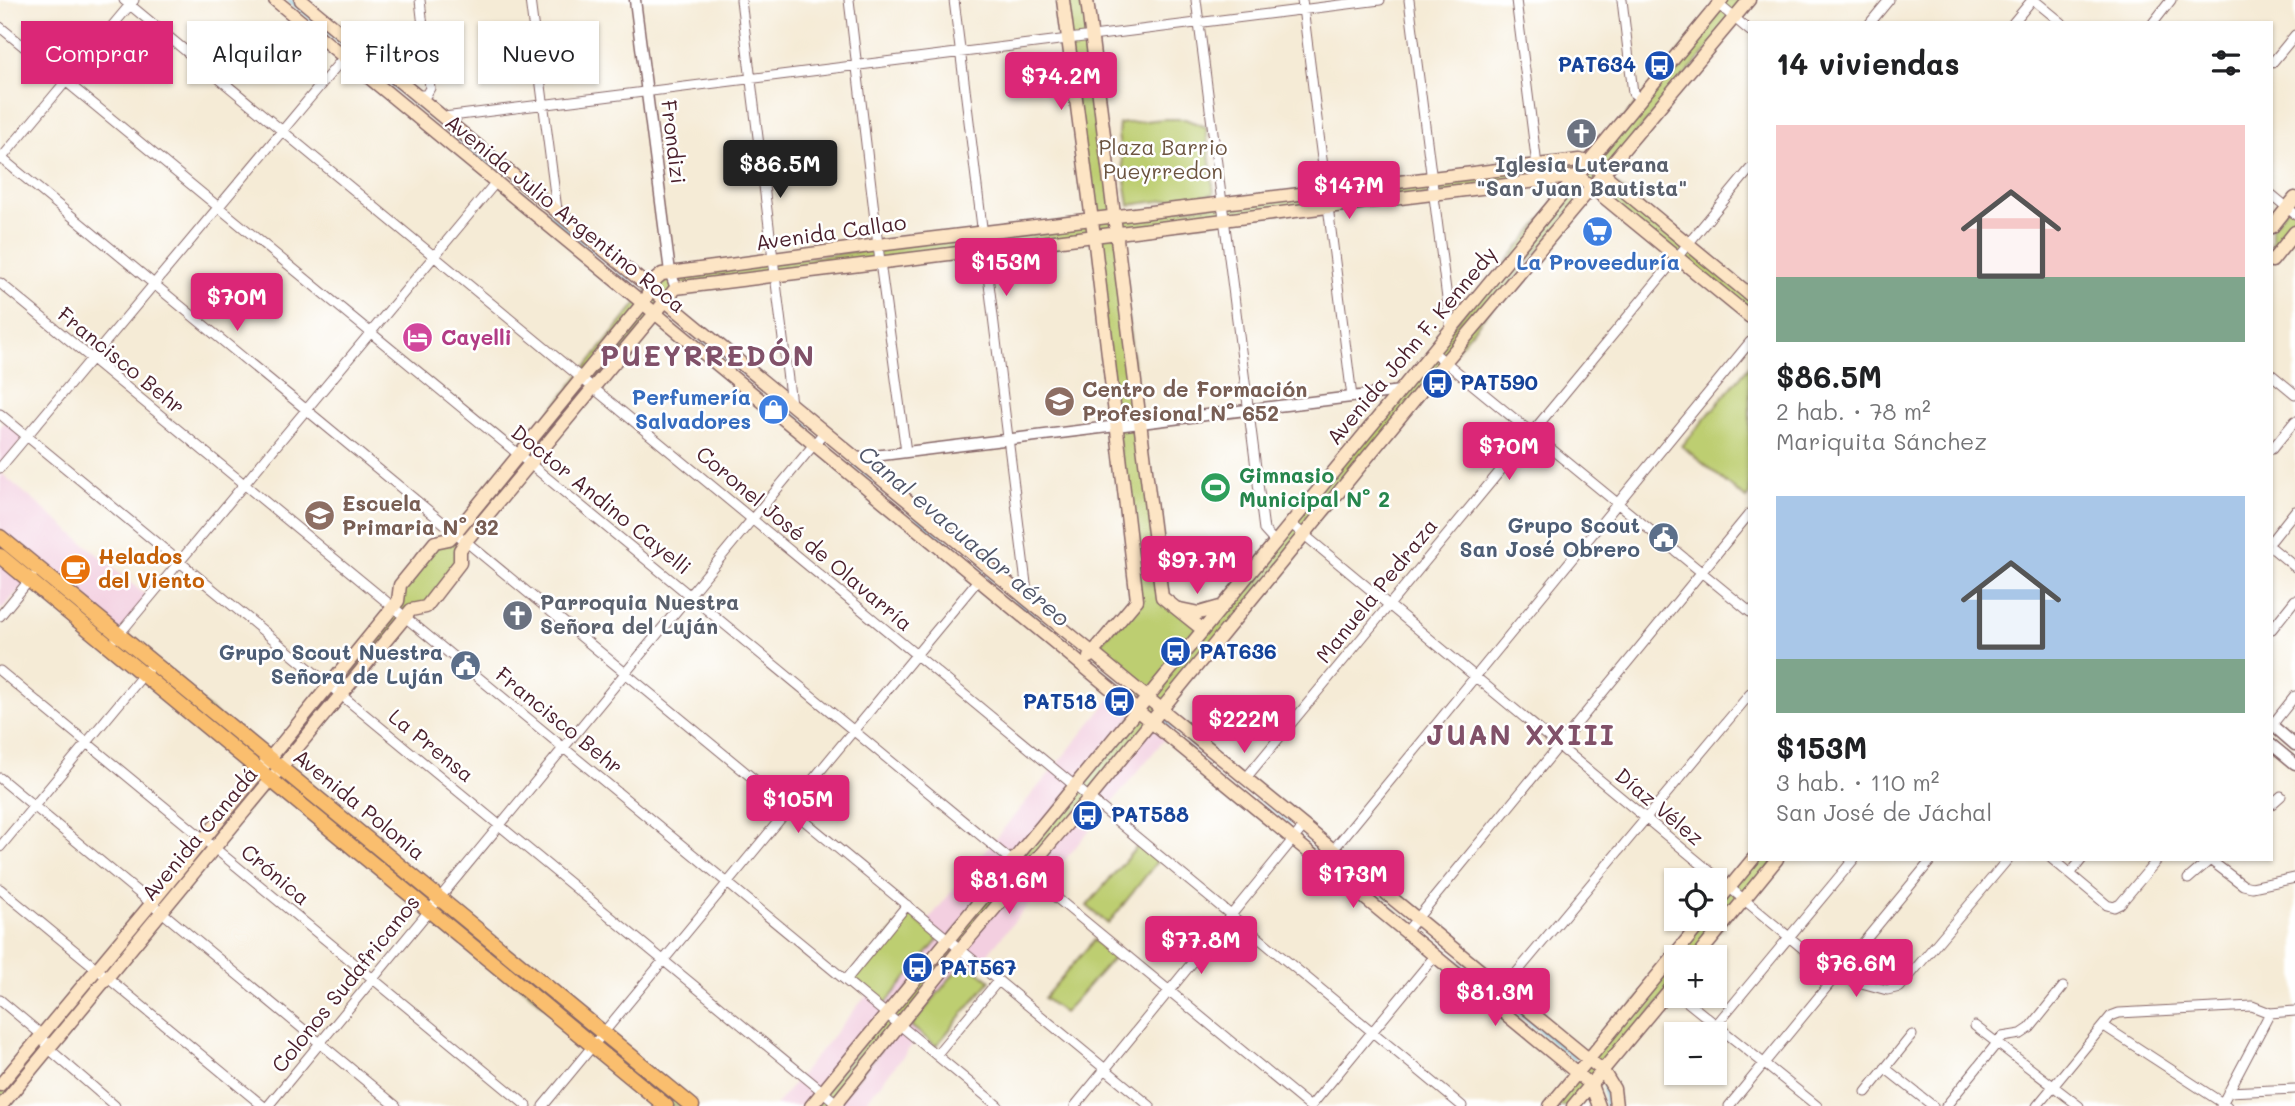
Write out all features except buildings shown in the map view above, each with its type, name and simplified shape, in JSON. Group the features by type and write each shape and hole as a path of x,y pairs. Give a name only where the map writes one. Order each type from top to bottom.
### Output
{"main road":[{"name":"Avenida Julio Argentino Roca","path":"275,0 341,55"},
{"name":"Avenida Julio Argentino Roca","path":"302,0 315,6 341,31"},
{"path":"1063,0 1137,600"},
{"path":"1087,0 1162,597 1202,629 1205,653"},
{"name":"Avenida John F. Kennedy","path":"837,1105 960,949 1089,798 1445,362 1749,0"},
{"name":"Avenida John F. Kennedy","path":"811,1106 1720,2"},
{"name":"Avenida Julio Argentino Roca","path":"377,84 1577,1073 1591,1085 1599,1106"},
{"name":"Avenida Julio Argentino Roca","path":"403,84 1603,1070"},
{"name":"Avenida Callao","path":"670,272 1536,165 1579,160 1589,162"},
{"path":"1589,162 1748,293"},
{"path":"1578,176 1748,315"},
{"name":"Avenida Callao","path":"676,288 1578,176"},
{"path":"2273,225 2292,207"},
{"path":"2273,260 2295,232"},
{"path":"652,289 656,279 670,272"},
{"path":"666,300 676,288"},
{"name":"Avenida Canadá","path":"1,1106 156,907 203,839 342,695 411,610 426,607 460,564 460,537 519,455 652,289"},
{"name":"Avenida Canadá","path":"276,764 330,686 398,601 400,585 435,542 460,537 531,464 666,300"},
{"name":"Avenida Polonia","path":"0,537 34,575 148,669 266,775 666,1106"},
{"name":"Avenida Polonia","path":"0,556 34,575"},
{"path":"1082,665 1137,600 1162,597"},
{"path":"1175,608 1199,613 1220,607"},
{"name":"Avenida Polonia","path":"148,669 276,764 692,1106"},
{"name":"Avenida Canadá","path":"156,907 214,848 266,775"},
{"path":"1727,890 1751,861"},
{"path":"1707,945 1775,861"},
{"path":"1550,1106 1694,931"},
{"name":"Avenida Canadá","path":"0,1085 42,1035 102,973"},
{"path":"1573,1106 1664,1003"},
{"path":"1603,1070 1614,1089 1616,1106"}],"street":[{"path":"416,95 426,95 430,89 420,0"},
{"path":"530,0 557,210"},
{"name":"Frondizi","path":"635,0 670,272 676,288"},
{"path":"741,0 792,404"},
{"path":"849,0 906,452"},
{"path":"954,0 1028,600"},
{"path":"1196,0 1264,530 1275,541"},
{"path":"444,117 1199,23 1302,5 1380,0"},
{"path":"1409,0 1451,330"},
{"path":"1516,0 1539,181"},
{"path":"1622,0 1633,93 1641,99"},
{"path":"1873,21 1889,0"},
{"path":"2014,21 2033,0 2059,21"},
{"path":"2155,21 2171,0"},
{"path":"114,21 129,2"},
{"name":"Coronel José de Olavarría","path":"129,2 1462,1106"},
{"path":"1720,2 1748,29"},
{"path":"1302,5 1352,397"},
{"name":"Doctor Andino Cayelli","path":"0,27 21,44"},
{"path":"2273,61 2295,35"},
{"path":"0,468 341,61"},
{"path":"63,84 1,158 1150,1106"},
{"name":"Doctor Andino Cayelli","path":"70,84 1310,1106"},
{"name":"Manuela Pedraza","path":"1246,778 1748,171"},
{"path":"114,640 496,182"},
{"path":"2273,196 2292,207"},
{"name":"Francisco Behr","path":"0,283 998,1106"},
{"path":"1333,850 1748,344"},
{"path":"1433,352 1748,610"},
{"path":"2273,376 2295,394"},
{"path":"858,458 1400,391"},
{"name":"La Prensa","path":"0,414 837,1105"},
{"path":"2273,448 2295,421"},
{"name":"Colonos Sudafricanos","path":"268,1106 825,431"},
{"path":"2273,539 2295,511"},
{"path":"1406,932 1748,515"},
{"name":"Díaz Vélez","path":"1290,523 1836,976 1887,990 1900,987 2005,861"},
{"path":"2273,549 2295,567"},
{"path":"0,616 34,575"},
{"path":"543,1106 978,580"},
{"path":"2273,628 2295,600"},
{"path":"0,847 148,669"},
{"name":"Crónica","path":"0,671 527,1106"},
{"path":"1503,989 1748,696"},
{"path":"2273,724 2295,696"},
{"path":"2273,726 2295,745"},
{"path":"2273,746 2295,764"},
{"path":"0,778 396,1106"},
{"path":"2273,803 2281,796"},
{"path":"1075,1106 1304,826"},
{"path":"1718,1022 1852,861"},
{"path":"1729,1106 1930,861"},
{"path":"2054,861 2107,905 2114,907 2120,904 2156,861"},
{"path":"2070,874 2080,861"},
{"path":"2188,879 2209,861"},
{"path":"2211,861 2243,885 2252,887 2295,878"},
{"path":"0,889 263,1106"},
{"path":"846,980 907,905"},
{"path":"1310,1106 1434,957"},
{"path":"936,1055 998,981"},
{"path":"1946,1106 2002,1037 2021,1034 2030,1028 2063,987"},
{"path":"0,1000 42,1035 48,1048 115,1106"},
{"path":"2038,1106 2111,1016 2119,1013 2252,1006 2270,1013 2295,1011"},
{"path":"1697,1008 1713,1022"},
{"path":"2104,1026 2223,1105 2270,1013"},
{"path":"1975,1026 2079,1106"},
{"path":"1727,1033 1766,1063 1810,1104"},
{"path":"1866,1092 1912,1035"},
{"path":"1885,1069 1933,1106"},
{"path":"2228,1093 2295,1089"}],"shaded area":[{"path":"6,419 27,436 0,468 0,427"},
{"path":"0,472 149,598 118,634 39,569 0,611"},
{"path":"1122,685 1172,730 862,1106 775,1106"}],"green space":[{"path":"1063,0 1087,0 1114,216 1589,161 1722,0 1749,0 1603,173 1748,293 1748,315 1591,187 834,1106 811,1106 1148,698 1093,652 1137,600 1094,236 676,288 466,541 460,563 426,607 411,610 281,768 692,1106 666,1106 271,780 0,1106 0,1085 260,771 0,556 0,537 270,759 393,607 400,585 435,542 449,539 656,279 1091,219","holes":["1577,177 1201,629 1162,597 1117,233"]},
{"name":"Plaza Barrio Pueyrredon","path":"1185,119 1206,127 1214,194 1129,205 1118,135 1119,124"},
{"path":"2295,198 2295,232 2273,260 2273,226"},
{"path":"1748,367 1746,499 1682,446"},
{"path":"1140,843 1159,859 1108,924 1087,906"},
{"path":"1751,861 1775,861 1727,920 1727,890"},
{"path":"908,913 939,939 885,1004 854,978"},
{"path":"1694,931 1718,931 1707,945 1683,945"},
{"path":"1094,940 1114,957 1064,1013 1044,998"},
{"path":"965,960 990,981 936,1046 911,1026"},
{"path":"1664,968 1664,996 1573,1106 1550,1106"}],"waterway":[{"name":"Canal evacuador aéreo","path":"289,0 340,42"},
{"name":"Canal evacuador aéreo","path":"390,84 642,291"},
{"name":"Canal evacuador aéreo","path":"670,314 809,427"},
{"name":"Canal evacuador aéreo","path":"853,463 1078,653"},
{"name":"Canal evacuador aéreo","path":"1093,663 1133,697"},
{"name":"Canal evacuador aéreo","path":"1164,720 1289,823"},
{"name":"Canal evacuador aéreo","path":"1308,839 1405,920"},
{"name":"Canal evacuador aéreo","path":"1420,932 1575,1059"},
{"name":"Canal evacuador aéreo","path":"1604,1082 1606,1106"}],"place":[{"name":"PAT634","path":"1659,65"},
{"name":"Iglesia Luterana \"San Juan Bautista\"","path":"1582,133"},
{"name":"La Proveeduría","path":"1598,231"},
{"name":"Cayelli","path":"418,338"},
{"name":"PAT590","path":"1437,383"},
{"name":"Centro de Formación Profesional N° 652","path":"1059,402"},
{"name":"Perfumería Salvadores","path":"774,410"},
{"name":"Gimnasio Municipal N° 2","path":"1216,488"},
{"name":"Escuela Primaria N° 32","path":"319,516"},
{"name":"Grupo Scout San José Obrero","path":"1663,538"},
{"name":"Helados del Viento","path":"75,569"},
{"name":"Parroquia Nuestra Señora del Luján","path":"517,615"},
{"name":"PAT636","path":"1176,652"},
{"name":"Grupo Scout Nuestra Señora de Luján","path":"466,665"},
{"name":"PAT518","path":"1120,702"},
{"name":"PAT588","path":"1088,815"},
{"name":"PAT567","path":"917,968"}],"district":[{"name":"PUEYRREDÓN","path":"708,356"},
{"name":"JUAN XXIII","path":"1521,735"}]}
